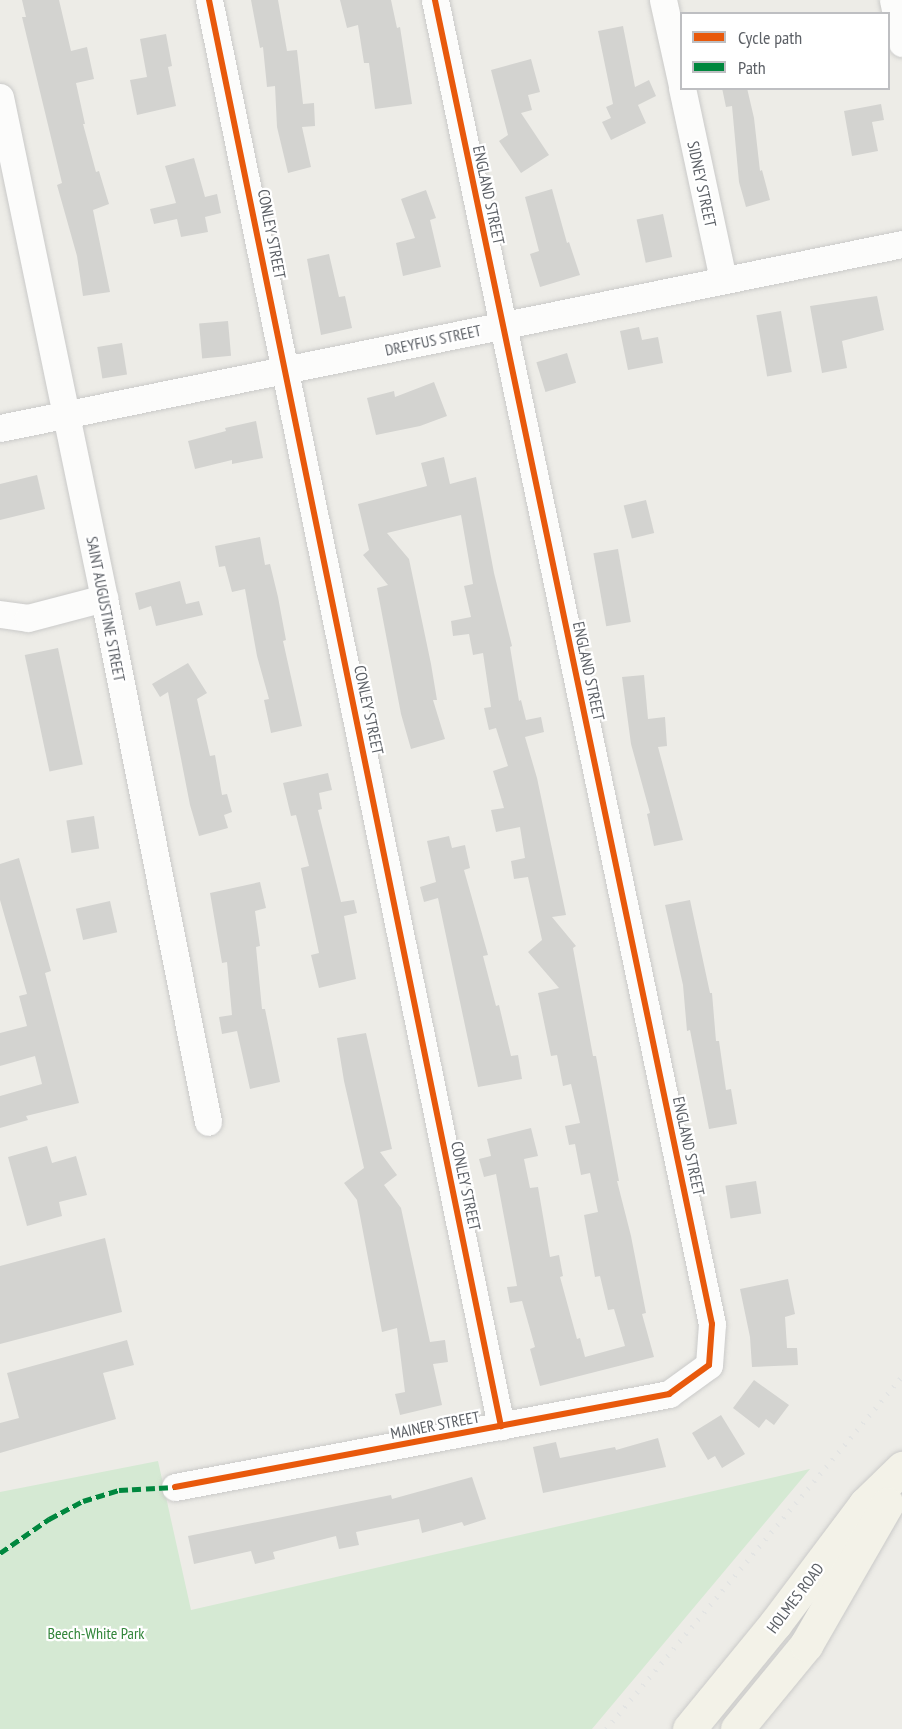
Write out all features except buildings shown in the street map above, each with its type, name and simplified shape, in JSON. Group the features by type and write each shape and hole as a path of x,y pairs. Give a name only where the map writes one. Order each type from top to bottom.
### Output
{"main road":[{"name":"HOLMES ROAD","path":"689,1729 776,1624 865,1504 902,1468"},
{"name":"HOLMES ROAD","path":"737,1729 806,1645 902,1476"}],"street":[{"name":"CONLEY STREET","path":"209,0 501,1426"},
{"name":"ENGLAND STREET","path":"435,0 712,1324 710,1348"},
{"name":"SIDNEY STREET","path":"663,0 680,78"},
{"path":"893,0 902,43"},
{"name":"SIDNEY STREET","path":"683,90 723,280"},
{"name":"SAINT AUGUSTINE STREET","path":"0,97 104,598 208,1122"},
{"name":"DREYFUS STREET","path":"0,428 902,244"},
{"path":"0,614 28,618 104,598"},
{"name":"MAINER STREET","path":"175,1487 669,1394 709,1365 710,1348"}],"green space":[{"name":"Beech-White Park","path":"158,1461 191,1610 810,1469 592,1729 0,1729 0,1492"}],"railway":[{"path":"606,1729 902,1376"}],"marked path":[{"path":"0,1553 49,1519 83,1501 119,1490 175,1487"}],"cycle path":[{"path":"209,0 501,1426"},
{"path":"175,1487 669,1394 709,1365 712,1324 435,0"}]}
